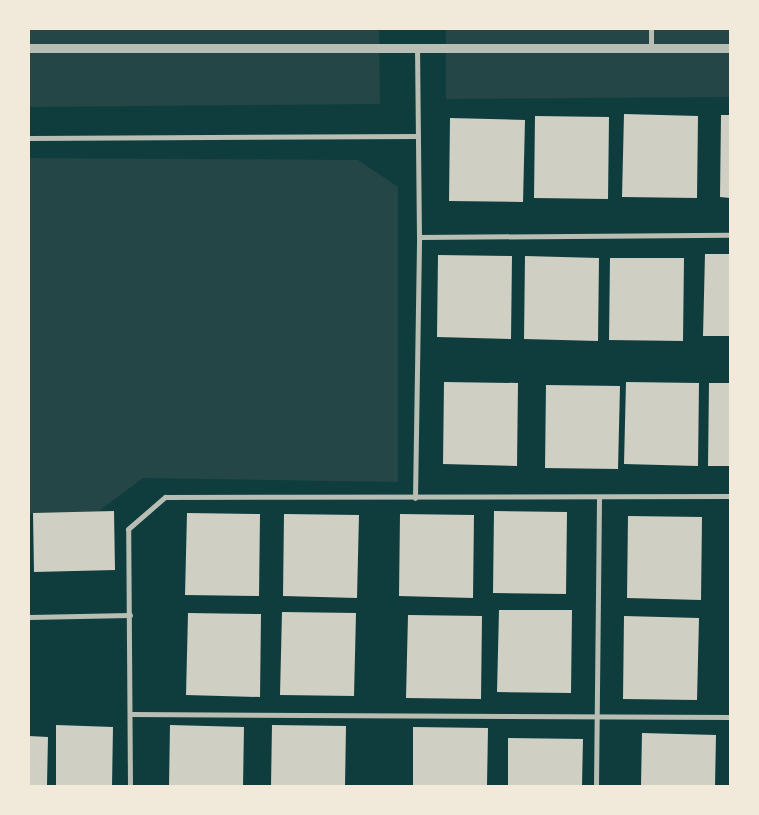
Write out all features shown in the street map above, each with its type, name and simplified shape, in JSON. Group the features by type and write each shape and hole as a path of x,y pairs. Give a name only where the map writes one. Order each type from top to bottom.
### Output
{"street":[{"path":"651,29 651,47"},
{"path":"29,48 730,48"},
{"path":"415,498 419,238 417,48"},
{"path":"29,138 418,136"},
{"path":"419,238 730,235"},
{"path":"130,786 128,529 165,497 730,496"},
{"path":"596,786 595,717 600,497"},
{"path":"29,617 130,615"},
{"path":"130,714 730,717"}],"shaded area":[{"path":"29,29 379,29 380,104 29,107"},
{"path":"446,29 730,29 730,97 446,99"},
{"path":"29,158 358,160 398,187 398,482 143,478 96,513 29,514"}],"building":[{"path":"624,114 698,116 697,198 622,197"},
{"path":"721,115 730,115 730,198 720,197"},
{"path":"535,116 609,117 608,199 534,198"},
{"path":"450,118 525,120 523,202 449,201"},
{"path":"705,254 730,254 730,336 703,336"},
{"path":"438,255 512,256 511,339 437,337"},
{"path":"525,256 599,258 598,341 524,339"},
{"path":"610,258 684,258 683,341 609,340"},
{"path":"444,382 518,383 517,466 443,464"},
{"path":"626,382 699,383 698,466 624,464"},
{"path":"709,383 730,383 730,466 708,466"},
{"path":"546,385 620,386 618,469 545,468"},
{"path":"114,511 115,570 34,572 33,513"},
{"path":"494,511 567,512 566,594 493,593"},
{"path":"187,513 260,514 259,596 185,595"},
{"path":"284,514 359,515 357,598 283,596"},
{"path":"400,514 474,515 473,598 399,596"},
{"path":"628,516 702,517 701,600 627,598"},
{"path":"499,610 572,610 571,693 497,692"},
{"path":"282,612 356,613 354,696 280,695"},
{"path":"188,613 261,614 260,697 186,695"},
{"path":"408,615 482,616 481,699 406,698"},
{"path":"624,616 699,618 697,700 623,699"},
{"path":"56,725 113,727 112,786 56,786"},
{"path":"170,725 244,727 243,786 169,786"},
{"path":"272,725 346,726 345,786 271,786"},
{"path":"413,727 488,728 487,786 413,786"},
{"path":"642,733 716,735 715,786 641,786"},
{"path":"29,736 48,737 47,786 29,786"},
{"path":"508,738 583,739 582,786 508,786"}]}
